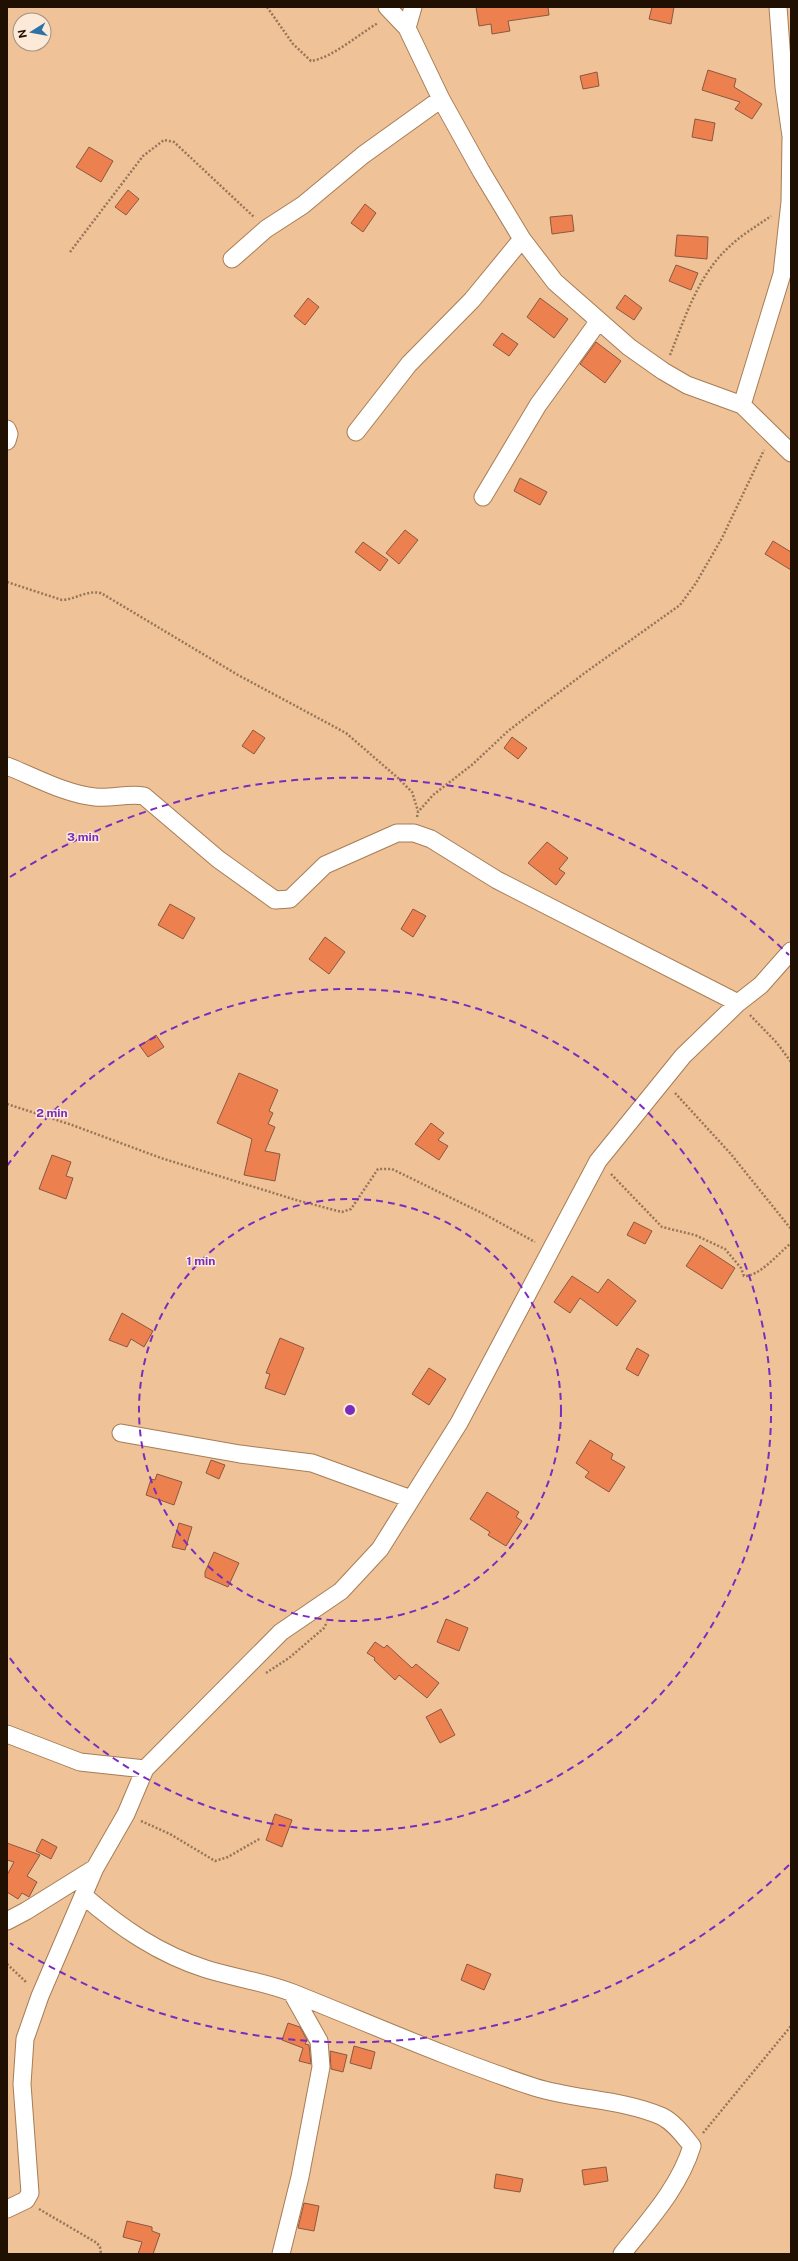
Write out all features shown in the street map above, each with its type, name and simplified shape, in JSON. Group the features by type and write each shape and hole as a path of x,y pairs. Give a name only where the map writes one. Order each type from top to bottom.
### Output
{"street":[{"path":"406,28 413,7"},
{"path":"742,405 782,274 790,202 791,137 784,87 785,25 778,7"},
{"path":"390,10 406,28 441,99 522,239 555,282 598,322 629,347 663,371 687,385 742,405 791,453"},
{"path":"232,259 266,229 303,205 363,155 441,99"},
{"path":"356,432 409,364 472,300 522,239"},
{"path":"483,497 538,405 598,322"},
{"path":"7,429 10,434 7,441"},
{"path":"7,766 70,791 94,797 135,794 144,796 218,859 267,897 275,900 290,899 325,865 397,833 414,832 431,839 497,880 738,1003"},
{"path":"7,2209 26,2200 30,2193 30,2175 22,2077 25,2039 40,1996 95,1868 126,1814 145,1769 281,1632 341,1591 380,1549 460,1423 598,1161 682,1056 738,1003 761,985 791,951"},
{"path":"121,1433 240,1454 312,1463 411,1499"},
{"path":"7,1734 80,1762 145,1769"},
{"path":"7,1921 26,1911 95,1868"},
{"path":"84,1896 141,1940 173,1956 207,1969 265,1983 409,2041 536,2088 621,2105 662,2116 681,2132 692,2146 686,2166 665,2200 622,2254"},
{"path":"281,2254 303,2162 319,2086 322,2061 319,2041 292,1993"}],"path":[{"path":"267,7 293,44 311,61 319,60 330,53 390,10"},
{"path":"70,252 143,156 164,140 174,142 266,229"},
{"path":"663,371 692,300 714,264 728,248 790,202"},
{"path":"418,812 432,795 473,764 508,731 586,672 680,605 696,583 722,538 772,434"},
{"path":"7,582 62,600 72,599 89,591 101,592 238,675 346,733 412,792 418,812 414,832"},
{"path":"738,1003 777,1043 791,1062"},
{"path":"663,1081 730,1153 791,1229"},
{"path":"7,1104 72,1125 161,1158 342,1212 352,1209 378,1170 392,1169 484,1214 550,1250"},
{"path":"598,1161 662,1227 695,1235 725,1249 741,1268 744,1276 751,1276 758,1272 791,1243"},
{"path":"126,1814 170,1834 215,1861 228,1857 261,1838"},
{"path":"7,1964 40,1996"},
{"path":"692,2146 791,2026"},
{"path":"26,2200 97,2243 100,2247 101,2254"}],"building":[{"path":"476,7 548,7 549,15 508,21 510,31 492,34 491,24 479,26"},
{"path":"652,7 674,7 671,24 649,19"},
{"path":"708,70 736,79 734,87 762,104 752,119 735,109 740,102 702,90"},
{"path":"597,72 599,86 583,89 580,76"},
{"path":"695,119 715,123 712,141 692,137"},
{"path":"89,147 113,161 101,182 76,167"},
{"path":"128,190 139,199 126,215 115,207"},
{"path":"365,204 376,213 363,232 351,223"},
{"path":"572,215 574,231 552,234 550,217"},
{"path":"677,235 708,237 707,259 675,256"},
{"path":"676,265 698,273 691,290 669,281"},
{"path":"625,295 642,308 634,320 616,308"},
{"path":"308,298 319,307 305,325 294,316"},
{"path":"540,298 568,319 554,338 527,317"},
{"path":"502,333 518,344 509,356 493,345"},
{"path":"596,342 621,361 605,383 580,364"},
{"path":"520,478 547,492 540,505 514,491"},
{"path":"405,530 418,540 399,564 386,553"},
{"path":"773,541 791,552 791,570 765,554"},
{"path":"363,542 388,560 380,571 355,552"},
{"path":"253,730 265,738 254,754 242,746"},
{"path":"512,737 527,748 518,759 504,748"},
{"path":"547,842 568,858 559,869 565,873 556,885 528,863"},
{"path":"170,904 195,918 183,939 158,925"},
{"path":"413,909 426,916 413,937 401,929"},
{"path":"325,937 345,952 329,974 309,959"},
{"path":"156,1035 164,1047 148,1057 140,1046"},
{"path":"239,1073 278,1090 269,1111 273,1113 268,1124 275,1127 265,1151 280,1154 275,1181 244,1175 252,1139 217,1123"},
{"path":"431,1123 444,1133 438,1140 448,1146 439,1160 415,1144"},
{"path":"52,1155 71,1162 66,1176 73,1178 66,1199 39,1189"},
{"path":"634,1222 652,1231 645,1244 627,1235"},
{"path":"700,1245 735,1268 722,1289 686,1266"},
{"path":"572,1276 598,1293 608,1279 636,1301 617,1326 580,1298 570,1313 554,1302"},
{"path":"122,1313 153,1331 144,1347 131,1339 127,1347 109,1340"},
{"path":"280,1338 304,1348 285,1395 265,1388 270,1374 266,1373"},
{"path":"637,1348 649,1355 638,1376 626,1369"},
{"path":"429,1368 446,1379 429,1405 412,1394"},
{"path":"590,1440 613,1454 611,1459 625,1467 609,1492 585,1477 589,1472 576,1463"},
{"path":"211,1460 225,1465 219,1479 206,1473"},
{"path":"157,1474 182,1482 174,1505 146,1495 151,1479 155,1480"},
{"path":"487,1492 519,1512 516,1517 522,1521 506,1546 488,1535 490,1532 470,1519"},
{"path":"179,1523 192,1527 185,1550 172,1547"},
{"path":"214,1552 239,1563 228,1587 205,1577 205,1572"},
{"path":"446,1619 468,1628 459,1651 437,1642"},
{"path":"375,1642 384,1648 387,1645 412,1668 416,1664 439,1683 427,1698 399,1675 395,1680 374,1660 375,1658 367,1653"},
{"path":"441,1709 455,1735 440,1743 426,1717"},
{"path":"275,1814 292,1820 282,1847 266,1840"},
{"path":"42,1839 57,1847 51,1859 36,1851"},
{"path":"7,1843 40,1855 27,1876 37,1882 29,1897 22,1893 18,1899 7,1892 7,1875 14,1862 7,1860"},
{"path":"467,1964 491,1974 484,1990 461,1980"},
{"path":"288,2023 300,2027 307,2040 305,2044 309,2045 311,2064 299,2061 303,2048 282,2040"},
{"path":"354,2046 375,2052 371,2069 350,2063"},
{"path":"330,2051 347,2055 343,2072 331,2069"},
{"path":"606,2167 608,2181 584,2185 582,2170"},
{"path":"496,2174 523,2179 520,2192 494,2188"},
{"path":"304,2203 319,2206 314,2231 298,2228"},
{"path":"127,2221 152,2227 152,2231 160,2234 153,2254 138,2254 142,2242 123,2237"}]}
